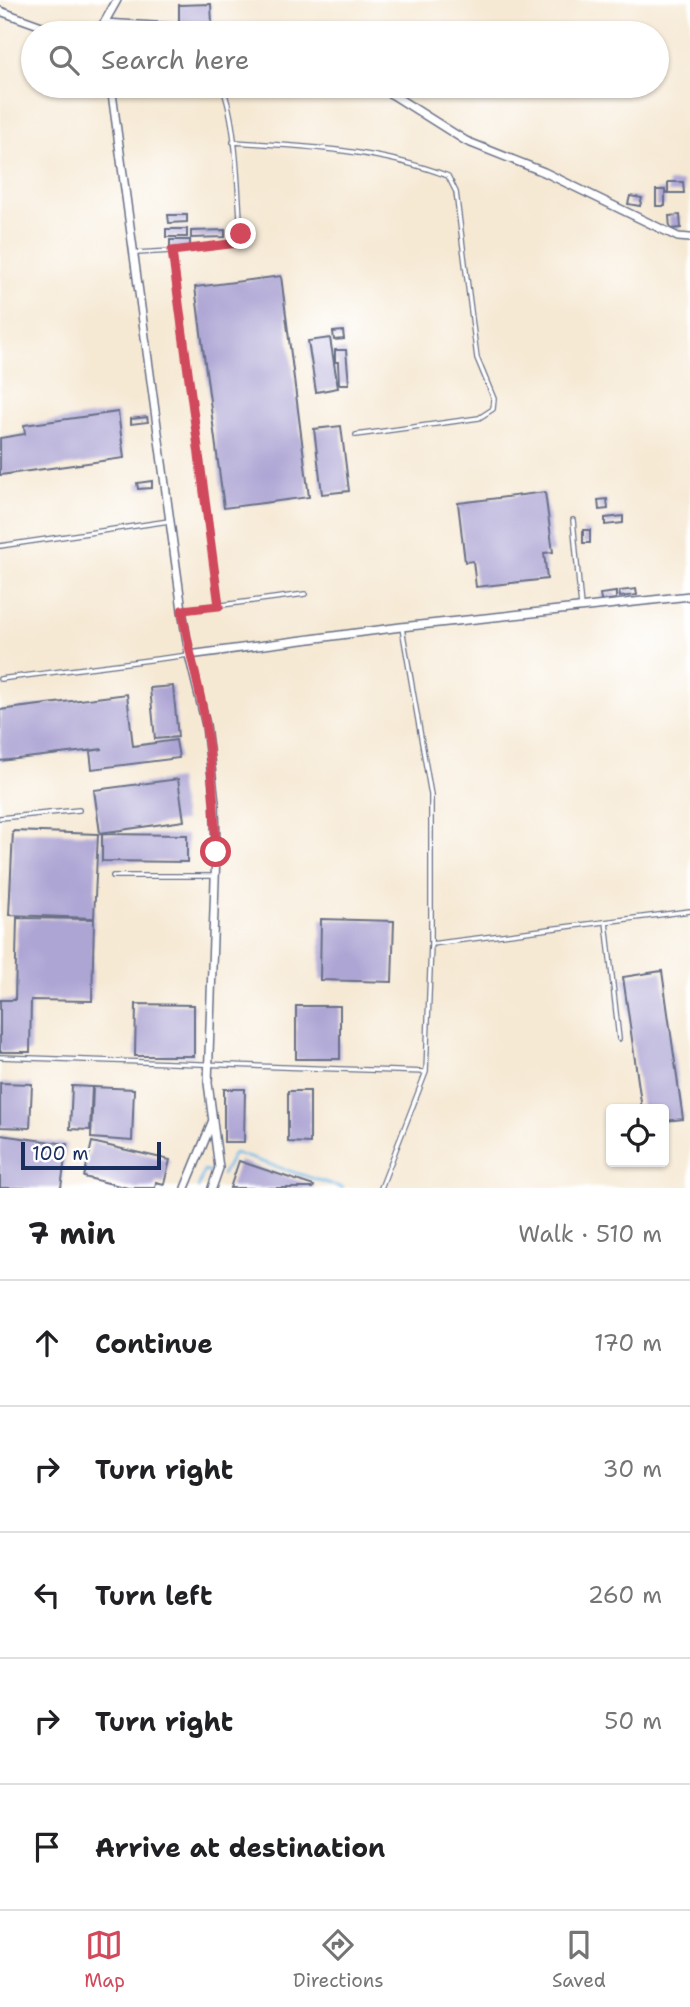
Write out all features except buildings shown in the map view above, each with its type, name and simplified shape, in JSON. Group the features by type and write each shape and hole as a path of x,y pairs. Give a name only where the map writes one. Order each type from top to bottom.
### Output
{"street":[{"path":"105,21 117,0"},
{"path":"0,11 28,21"},
{"path":"113,98 182,610 189,655 206,724 215,802 208,1083 219,1168 212,1188"},
{"path":"398,98 467,141 544,172 678,237 690,238"},
{"path":"189,655 401,627 690,596"},
{"path":"184,1188 214,1120"}],"lane":[{"path":"134,253 238,243 241,234 228,98"},
{"path":"233,142 335,148 448,176 456,192 477,359 494,399 493,409 479,418 356,435"},
{"path":"172,251 219,606"},
{"path":"573,520 582,607"},
{"path":"0,546 171,521"},
{"path":"182,610 305,594"},
{"path":"381,1188 426,1072 431,944 431,795 401,627"},
{"path":"0,679 189,655"},
{"path":"0,818 79,810"},
{"path":"113,876 215,876"},
{"path":"431,944 690,911"},
{"path":"606,922 619,1039"},
{"path":"0,1057 426,1072"}],"waterway":[{"path":"222,1175 234,1153 343,1188"},
{"path":"198,1188 204,1170 211,1172"}],"route":[{"path":"216,852 215,802 206,724 189,655 182,610 219,606 172,251 238,243 241,234"}]}
